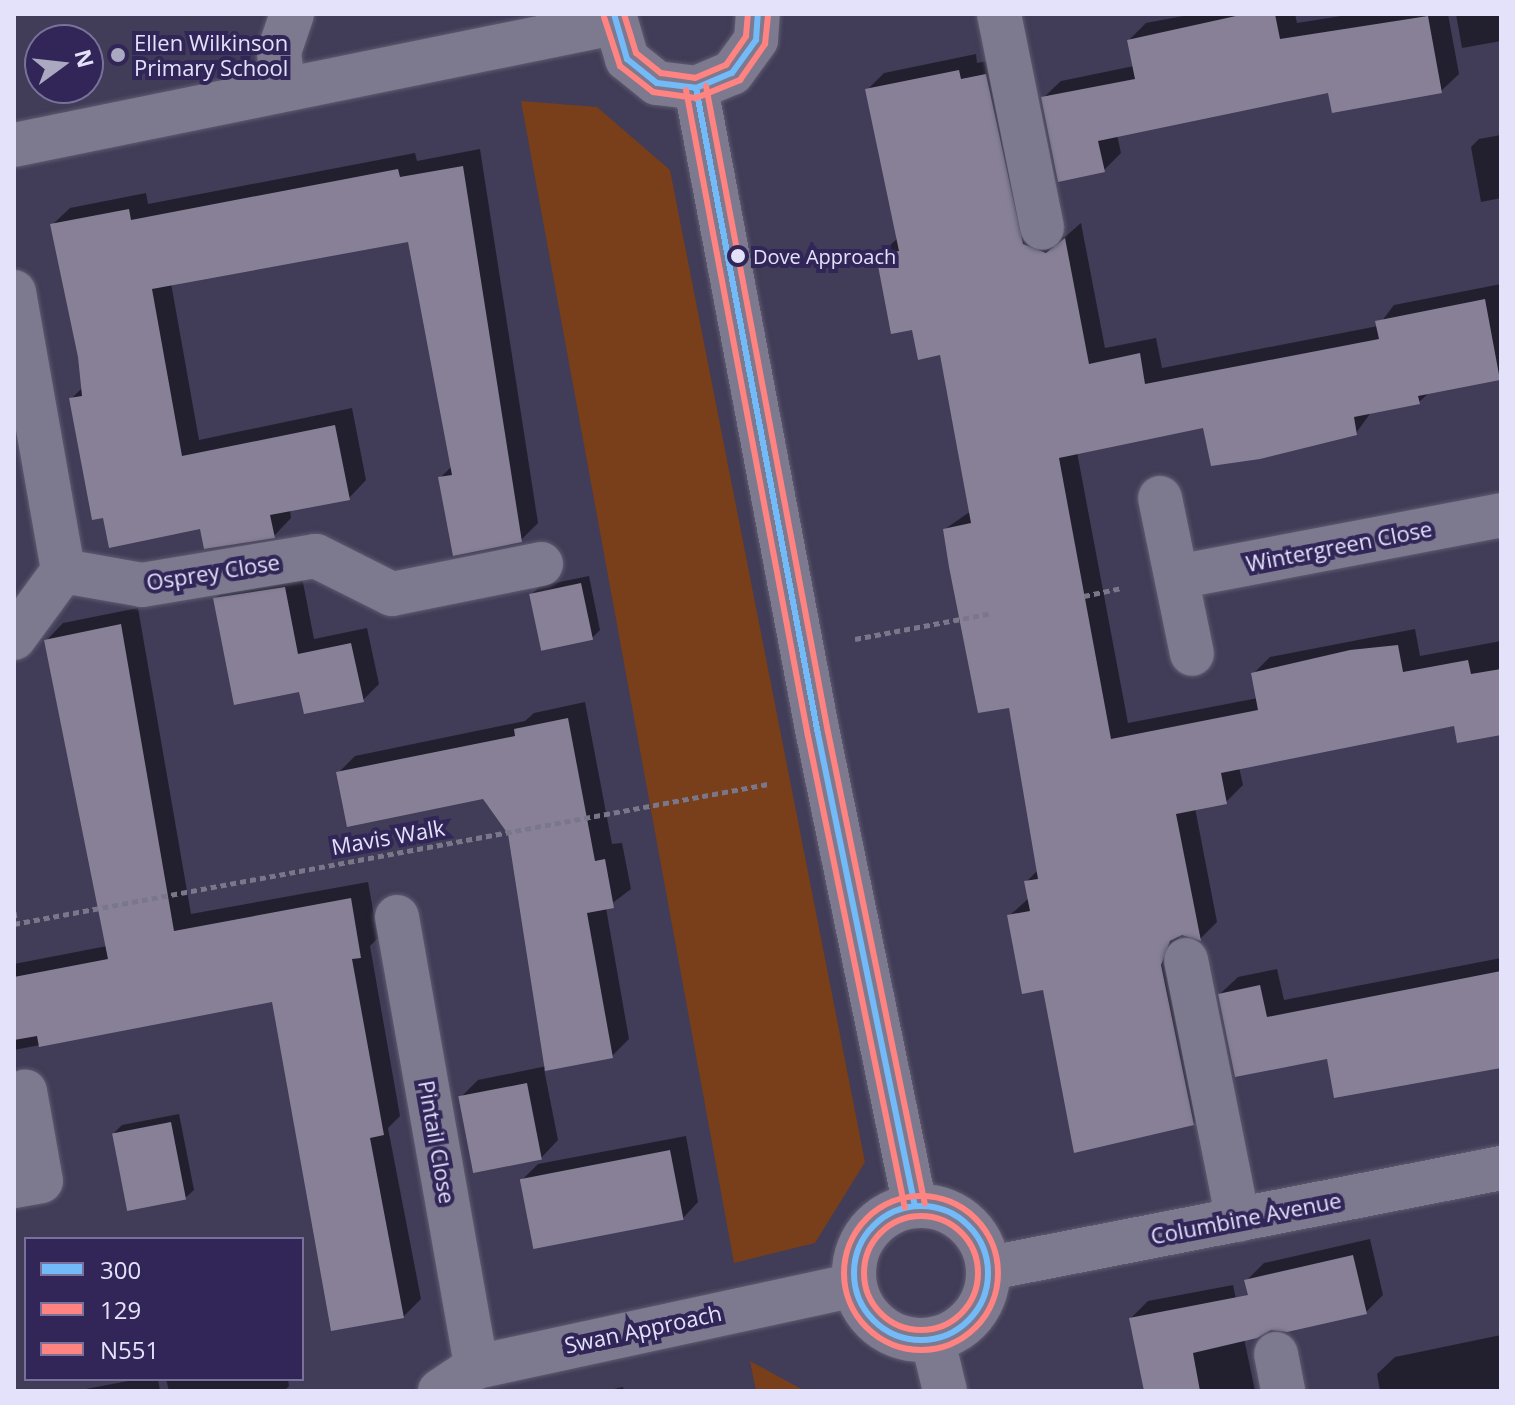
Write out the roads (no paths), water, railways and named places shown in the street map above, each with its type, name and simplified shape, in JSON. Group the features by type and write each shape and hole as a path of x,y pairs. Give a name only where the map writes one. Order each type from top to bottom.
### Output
{"street":[{"path":"284,89 279,52 292,14"},
{"path":"14,145 613,18 627,59 657,83 696,88 732,73 756,40 758,14"},
{"path":"999,14 1042,228"},
{"path":"696,88 818,734 915,1205"},
{"path":"14,292 63,571 14,638"},
{"path":"1160,498 1192,654"},
{"name":"Wintergreen Close","path":"1177,577 1501,515"},
{"name":"Osprey Close","path":"63,571 142,585 316,556 392,594 541,564"},
{"name":"Pintail Close","path":"397,917 461,1382"},
{"path":"1186,960 1238,1220"},
{"path":"14,1186 41,1181 25,1091"},
{"name":"Columbine Avenue","path":"990,1268 1501,1168"},
{"path":"915,1205 950,1210 978,1234 990,1268 985,1300 963,1327 933,1341 898,1338 868,1317 854,1285 857,1248 864,1238 880,1218 915,1205"},
{"name":"Swan Approach","path":"461,1382 854,1285"},
{"path":"933,1341 945,1391"}],"place":[{"name":"Ellen Wilkinson Primary School","path":"118,55"},
{"name":"Dove Approach","path":"738,256"}]}
